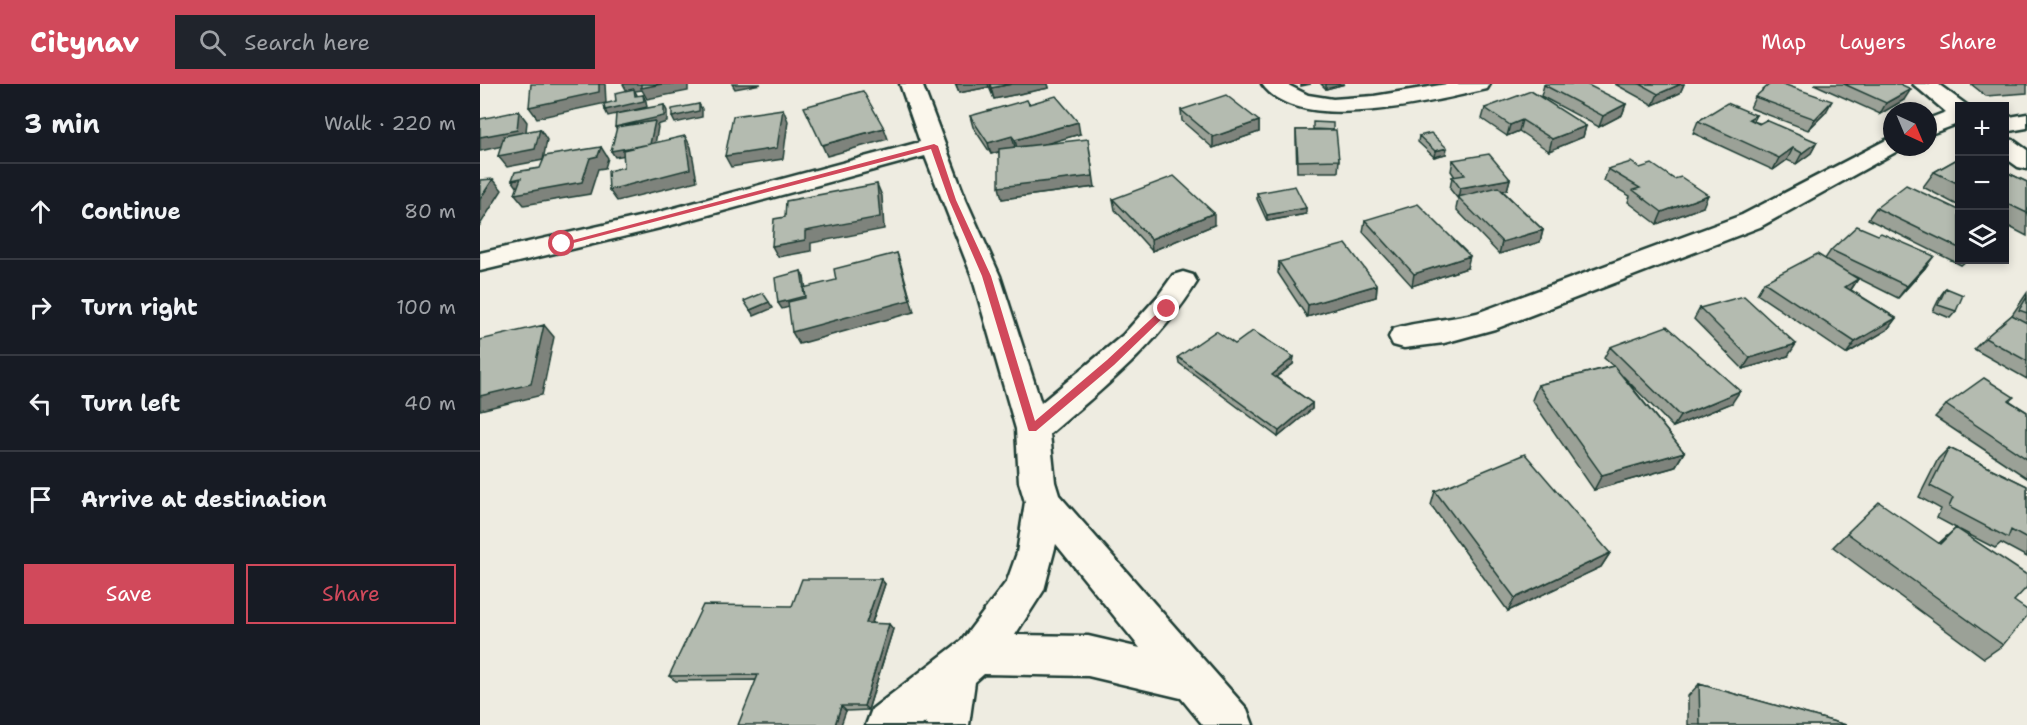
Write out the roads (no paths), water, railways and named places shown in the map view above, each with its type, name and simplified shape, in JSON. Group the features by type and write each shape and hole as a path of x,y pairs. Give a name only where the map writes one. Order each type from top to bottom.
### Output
{"street":[{"path":"911,84 953,200 986,276 1033,429 1037,482 1043,502 1231,725"},
{"path":"1273,84 1282,93 1320,105 1356,103 1479,84"},
{"path":"1924,84 1955,109"},
{"path":"1937,123 1955,114"},
{"path":"2009,124 2027,121"},
{"path":"480,262 655,221 934,146"},
{"path":"1404,337 1444,332 1484,322 1751,220 1781,207 1883,149"},
{"path":"2009,149 2027,162"},
{"path":"1033,429 1111,363 1167,309 1183,282"},
{"path":"888,725 966,663 1024,590 1036,553 1043,502"},
{"path":"966,663 1088,656 1194,681"},
{"path":"947,725 966,663"}]}
